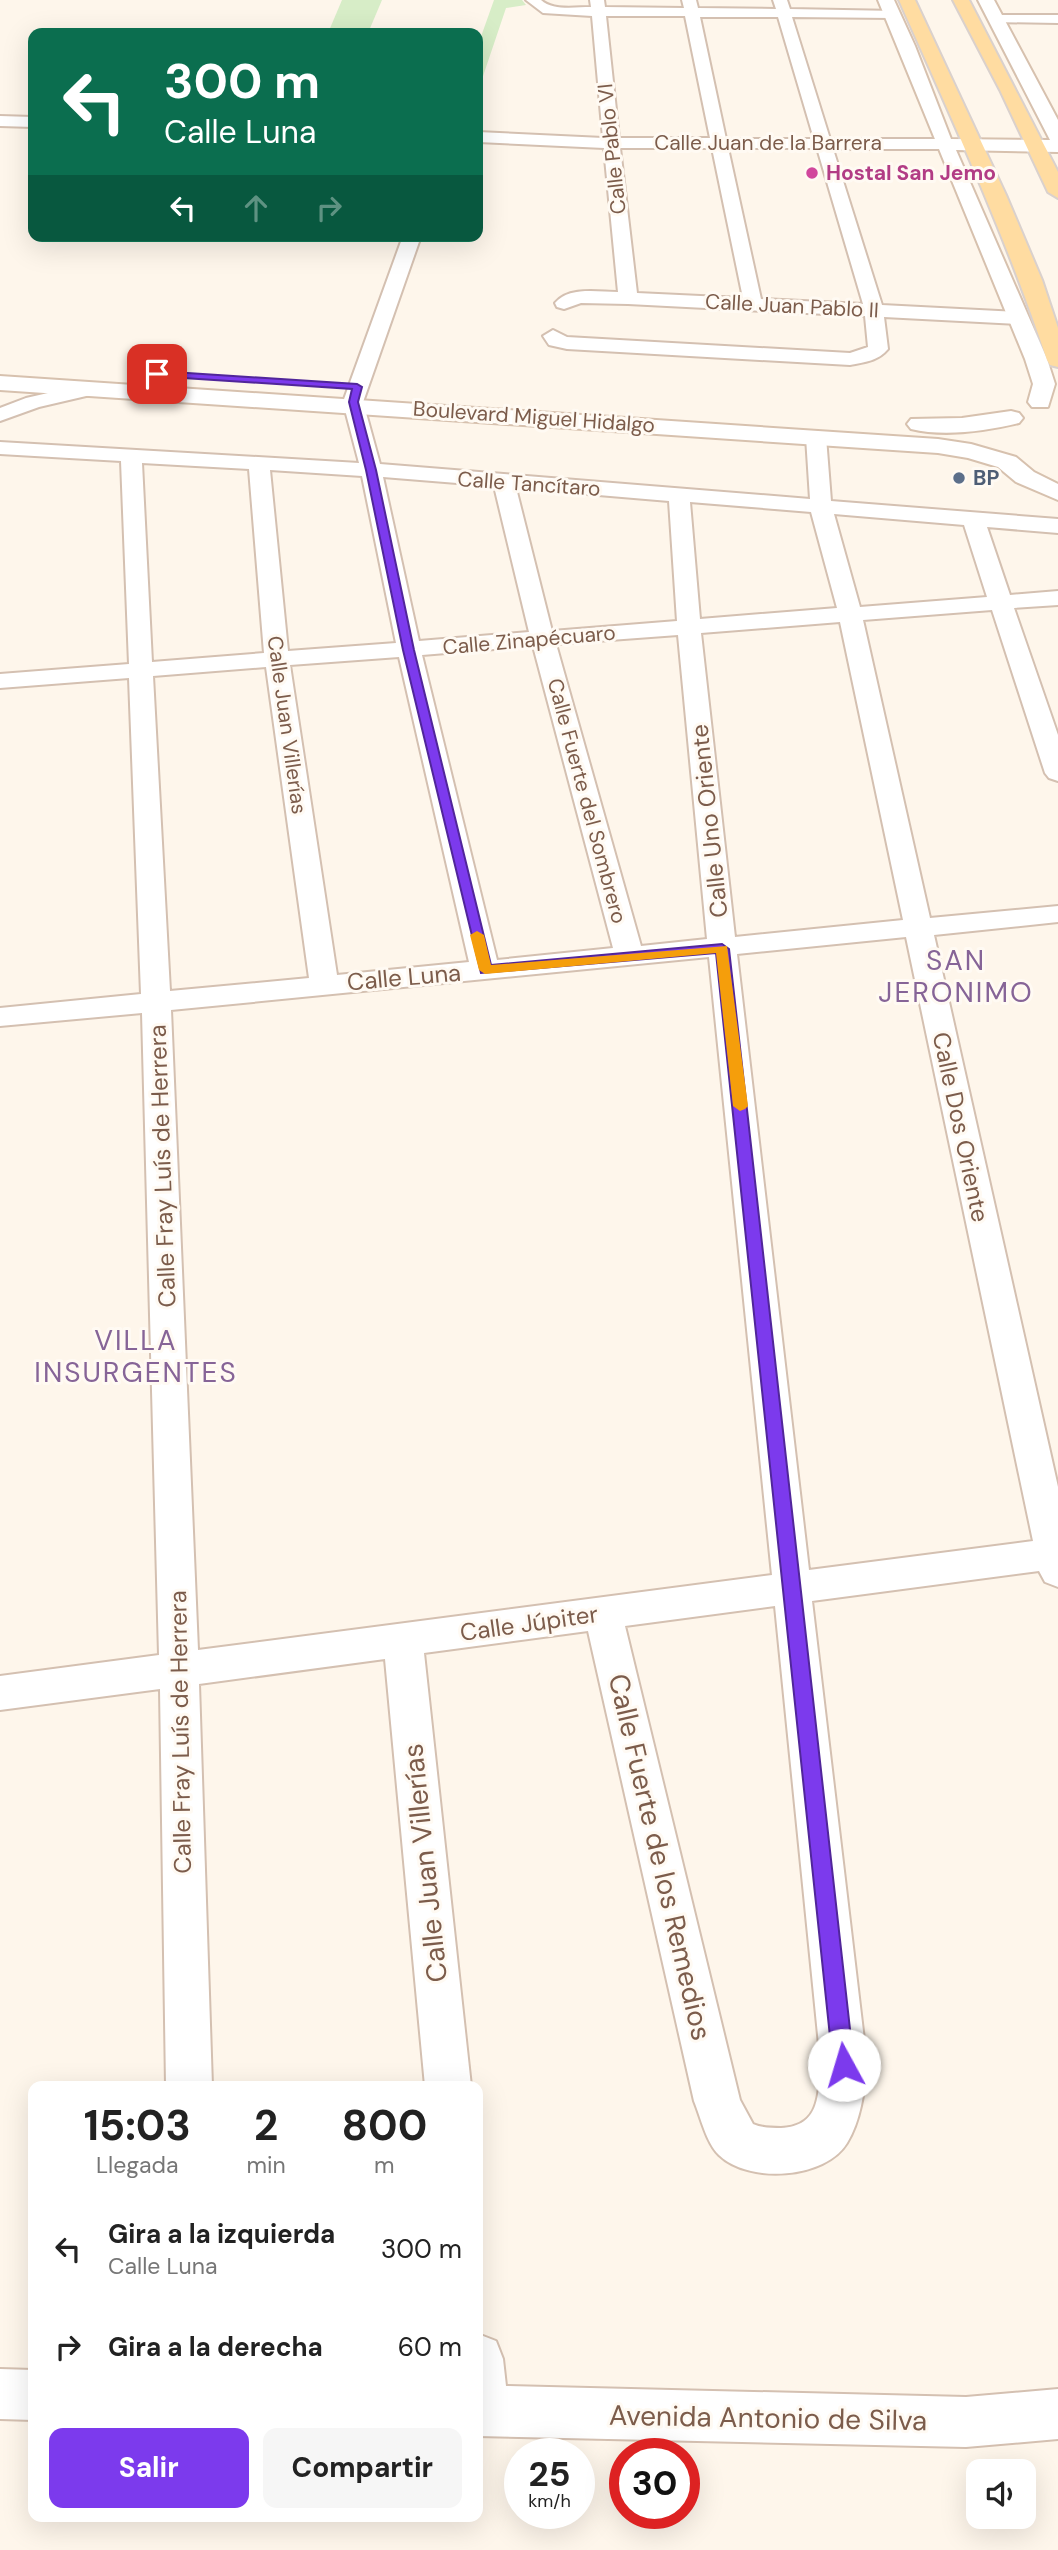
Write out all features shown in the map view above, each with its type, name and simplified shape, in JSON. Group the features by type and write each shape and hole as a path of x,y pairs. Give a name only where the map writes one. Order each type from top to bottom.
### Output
{"main road":[{"path":"943,0 963,3 1012,50"},
{"path":"986,0 1058,138"},
{"path":"910,1 1052,325 1044,384 1049,400"},
{"path":"963,3 1058,192"},
{"path":"889,7 907,46 944,145 1020,318 1047,359"},
{"path":"907,46 937,65"},
{"path":"926,96 937,65"},
{"name":"Calle Juan de la Barrera","path":"944,145 1058,146"},
{"name":"Boulevard Miguel Hidalgo","path":"0,362 955,448 1007,463 1031,480 1058,493"},
{"name":"Boulevard Miguel Hidalgo","path":"0,383 92,389 356,396 932,425 962,425 1011,418 1018,411 1049,400"},
{"path":"1007,463 999,450 1003,429 1011,418"}],"street":[{"path":"533,0 543,9 597,5 889,7"},
{"name":"Calle Pablo VI","path":"597,5 628,298"},
{"path":"690,6 753,304"},
{"path":"782,7 874,310"},
{"path":"996,19 1058,19"},
{"path":"0,121 28,122"},
{"name":"Calle Juan de la Barrera","path":"483,137 611,143 822,142 944,145"},
{"path":"410,242 356,396 409,650 485,970"},
{"name":"Calle Juan Pablo II","path":"564,303 579,297 628,298 1020,318"},
{"name":"Calle Juan Pablo II","path":"553,336 556,341 567,343 862,358 875,354 878,349 874,310"},
{"path":"0,415 23,405 92,389"},
{"name":"Calle Dos Oriente","path":"816,437 821,508 850,614 1057,1560"},
{"name":"Calle Tancítaro","path":"0,448 371,470 504,483 1058,526"},
{"name":"Calle Fray Luís de Herrera","path":"131,456 156,1001 179,1669 189,2081"},
{"name":"Calle Juan Villerías","path":"259,465 277,660 324,985"},
{"name":"Calle Fuerte del Sombrero","path":"504,483 542,638 631,957"},
{"name":"Calle Uno Oriente","path":"680,495 689,627 722,949 844,2065 842,2095 830,2129 809,2145 783,2151 758,2149 736,2139 718,2101"},
{"path":"974,519 1058,773"},
{"name":"Calle Zinapécuaro","path":"0,681 1058,598"},
{"name":"Calle Luna","path":"0,1017 722,949 1058,914"},
{"name":"Calle Júpiter","path":"0,1693 603,1612 1057,1560"},
{"name":"Calle Fuerte de los Remedios","path":"603,1612 718,2101"},
{"name":"Calle Juan Villerías","path":"403,1640 447,2081"},
{"path":"0,2394 28,2395"},
{"name":"Avenida Antonio de Silva","path":"483,2411 966,2422 1058,2414"}],"green space":[{"path":"342,0 382,0 370,28 330,28"},
{"path":"494,0 522,0 526,5 506,8 483,76 483,31"}],"slow traffic":[{"path":"477,935 485,970 722,949 740,1106"}],"place":[{"name":"Hostal San Jemo","path":"812,173"},
{"name":"BP","path":"959,478"}],"district":[{"name":"SAN JERONIMO","path":"956,976"},
{"name":"VILLA INSURGENTES","path":"136,1356"}],"route":[{"path":"157,374 357,387 353,402 371,470 409,650 485,970 722,949 844,2065"}]}
